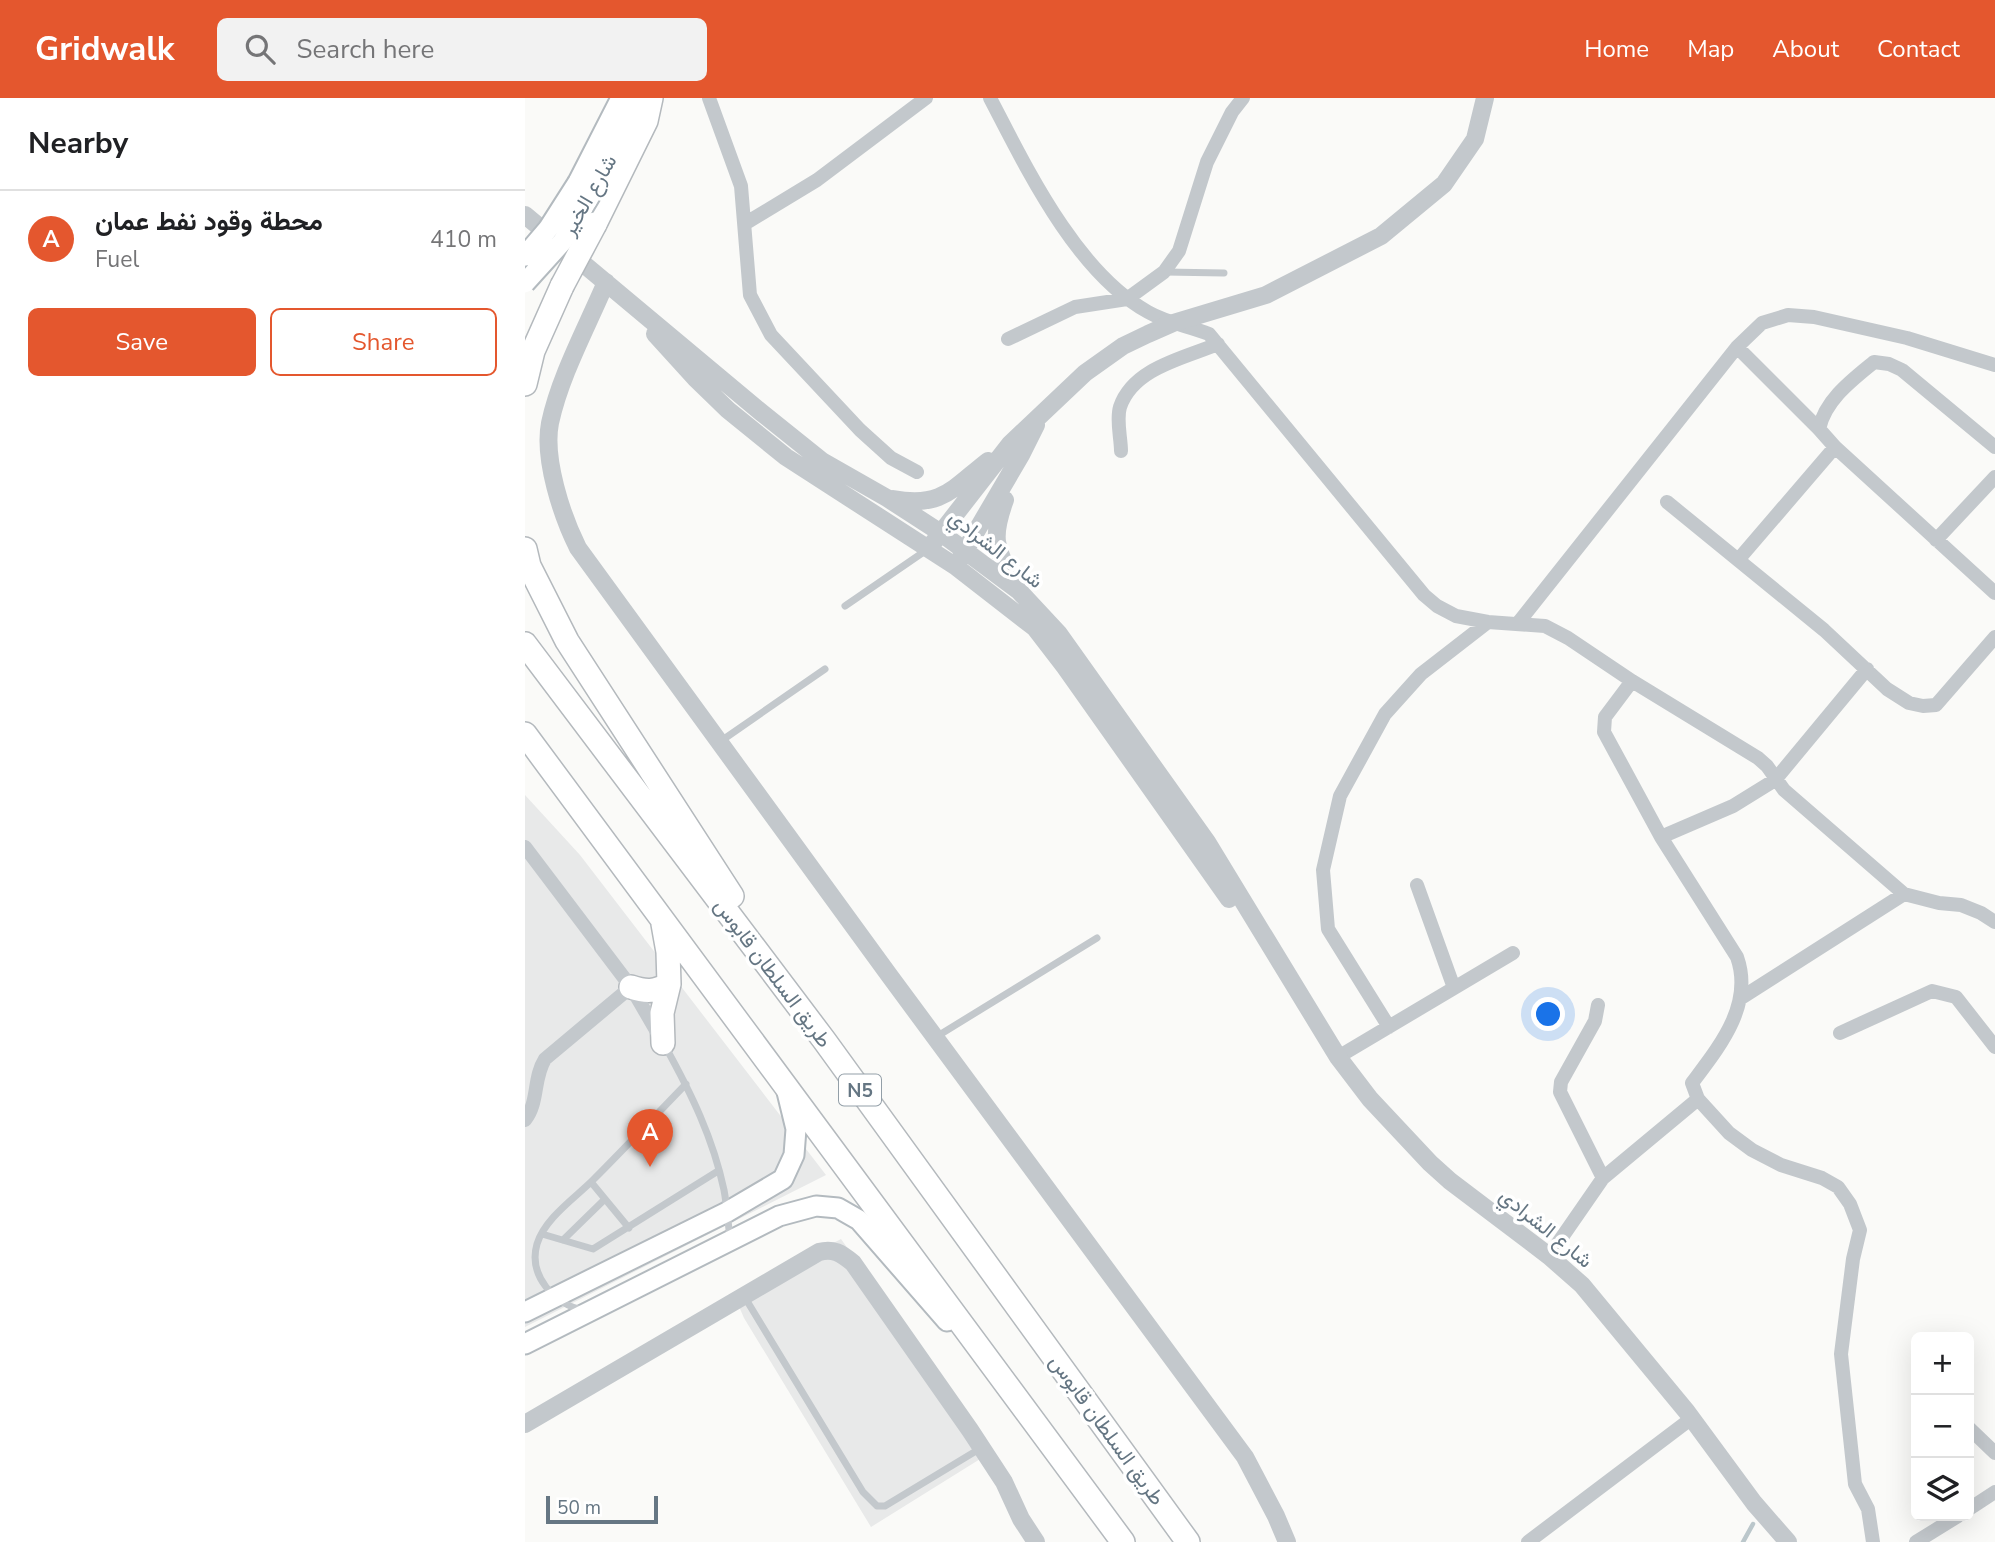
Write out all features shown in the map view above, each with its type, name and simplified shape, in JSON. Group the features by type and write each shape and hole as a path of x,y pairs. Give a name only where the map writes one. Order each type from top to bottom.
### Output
{"highway":[{"path":"525,384 533,351 562,286 646,121 651,98"},
{"path":"525,549 529,566 566,641 824,1041"},
{"name":"طريق السلطان قابوس","path":"525,644 824,1041 1188,1542"},
{"name":"N5","path":"525,733 1123,1542"},
{"path":"661,918 669,952 669,984 662,1013 663,1043"},
{"path":"631,987 642,991 657,991 669,984"}],"main road":[{"name":"شارع الخير","path":"525,283 563,241 621,98"},
{"name":"شارع الخير","path":"525,256 586,187 635,111 639,98"},
{"path":"525,1312 727,1212 783,1179 794,1155 796,1129 785,1084"},
{"path":"525,1344 779,1216 816,1206 838,1208 859,1220 1041,1430"}],"street":[{"path":"709,98 741,186 750,295 771,335 860,430 891,458 917,472"},
{"path":"745,223 817,180 926,98"},
{"path":"990,98 1045,203 1090,262 1126,299 1149,313 1209,334 1424,595 1437,606 1456,616 1487,622 1545,626 1568,638 1632,681 1758,758 1767,766 1775,780 1904,894 1961,905 1995,922"},
{"path":"1008,339 1075,307 1126,299 1164,272 1179,251 1207,162 1232,112 1243,98"},
{"path":"929,549 1016,450 1039,419 1097,364 1123,346 1173,323 1266,295 1381,236 1444,184 1475,139 1485,98"},
{"name":"شارع الشرادي","path":"525,215 822,461 941,533 1019,591 1059,634 1207,842 1338,1057 1370,1099 1430,1163 1582,1285 1692,1418 1754,1503 1788,1542"},
{"path":"606,282 562,386 550,424 549,442 555,485 568,526 582,553 1245,1457 1287,1542"},
{"name":"شارع الشرادي","path":"627,300 695,378 754,432 807,471 955,566 1017,612 1046,640 1251,931 1296,988"},
{"path":"1518,623 1737,346 1762,323 1788,315 1814,317 1907,338 1995,365"},
{"path":"1121,452 1119,410 1128,390 1149,372 1218,344"},
{"path":"1737,346 1835,447 1995,593"},
{"path":"1819,429 1822,414 1849,382 1874,362 1889,363 1902,370 1995,447"},
{"path":"1738,560 1835,447"},
{"path":"887,498 918,503 941,498 1016,450"},
{"path":"955,566 966,551 1016,450"},
{"path":"1016,450 996,525 999,554 1019,591"},
{"path":"1937,540 1995,477"},
{"path":"1667,502 1824,630 1887,689 1909,703 1936,705 1995,638"},
{"path":"1389,1027 1328,929 1323,870 1340,796 1385,714 1421,674 1487,622"},
{"path":"1661,837 1733,806 1775,780 1867,669"},
{"path":"1632,681 1605,717 1604,732 1661,837 1737,957 1743,981 1741,998 1723,1041 1692,1083 1698,1099 1728,1133 1752,1150 1781,1165 1822,1178 1838,1187 1850,1204 1860,1230 1853,1259 1841,1354 1855,1484 1868,1509 1873,1542"},
{"path":"525,847 631,987 663,1043"},
{"path":"1417,885 1454,988"},
{"path":"1741,998 1904,894"},
{"path":"1338,1057 1513,953"},
{"path":"525,1120 531,1112 537,1072 545,1059 631,987"},
{"path":"1840,1033 1932,991 1956,997 1995,1047"},
{"path":"1598,1004 1595,1021 1561,1082 1560,1092 1603,1178"},
{"path":"1549,1256 1603,1178 1698,1099"},
{"path":"525,1424 819,1252 830,1249 844,1255 853,1263 982,1448 1004,1482 1021,1519 1036,1542"},
{"path":"1528,1542 1692,1418"},
{"path":"1974,1433 1995,1453"},
{"path":"1974,1506 1995,1492"},
{"path":"1916,1542 1950,1521"}],"lane":[{"path":"1164,272 1224,273"},
{"path":"845,606 929,549"},
{"path":"721,742 825,669"},
{"path":"935,1037 1097,938"},
{"path":"663,1043 686,1084 709,1135 727,1212 730,1241"},
{"path":"588,1310 571,1306 555,1297 544,1284 536,1266 537,1244 568,1203 686,1084"},
{"path":"542,1234 593,1249 718,1171"},
{"path":"591,1182 629,1228"},
{"path":"563,1240 605,1199"},
{"path":"744,1296 863,1492 877,1506 885,1506 982,1448"}],"shaded area":[{"path":"525,795 580,855 826,1175 525,1327"},
{"path":"841,1239 993,1451 871,1527 744,1318 734,1295"}],"waterway":[{"path":"1743,1542 1753,1524"}],"place":[{"name":"محطة وقود نفط عمان","path":"650,1167"}]}
